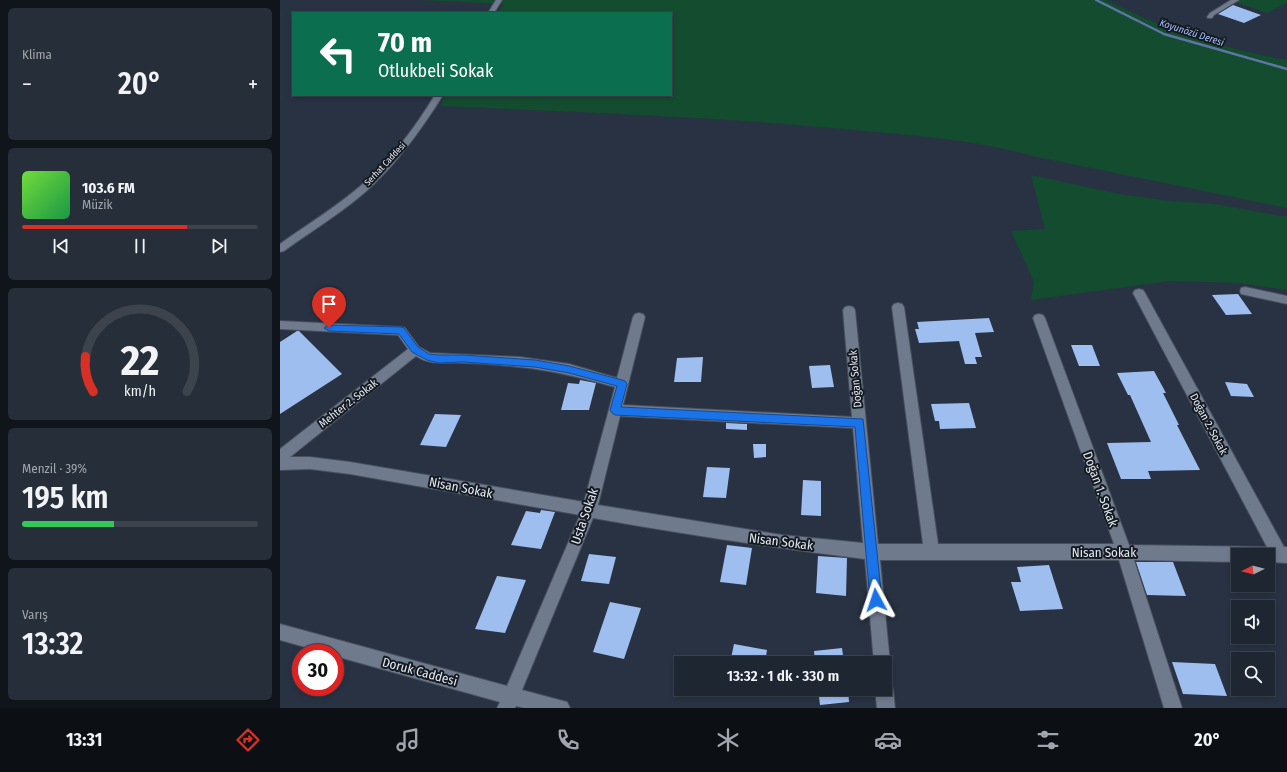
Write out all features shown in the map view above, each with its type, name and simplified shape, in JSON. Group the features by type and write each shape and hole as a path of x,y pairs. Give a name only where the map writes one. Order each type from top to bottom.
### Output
{"street":[{"path":"491,12 499,0"},
{"path":"1210,17 1212,14 1236,0"},
{"name":"Serhat Caddesi","path":"280,249 359,192 372,180 423,122 438,96"},
{"path":"1245,291 1287,300"},
{"name":"Doğan 2. Sokak","path":"1139,293 1283,555"},
{"path":"898,307 932,552"},
{"name":"Doğan Sokak","path":"849,310 881,656"},
{"name":"Usta Sokak","path":"509,702 589,511 639,317"},
{"name":"Doğan 1. Sokak","path":"1040,318 1124,552 1173,708"},
{"path":"280,325 401,331 415,350 427,357 438,359 463,358 520,362 550,366 569,369 622,384"},
{"name":"Mehter 2. Sokak","path":"280,457 415,350"},
{"path":"615,410 859,422"},
{"name":"Nisan Sokak","path":"280,464 310,463 350,468 589,511 775,541 872,552 1124,552 1283,555"},
{"name":"Doruk Caddesi","path":"280,632 509,702 561,708"},
{"path":"885,696 886,708"}],"green space":[{"path":"420,0 1107,0 1151,21 1195,37 1240,50 1287,60 1287,208 989,146 941,138 742,121 440,106 445,96 672,96 672,12 499,12 503,4"},
{"path":"1229,0 1287,0 1287,3 1267,13"},
{"path":"1031,175 1119,194 1170,201 1215,204 1287,217 1287,290 1239,283 1170,281 1031,300 1034,282 1011,231 1045,229"}],"building":[{"path":"1233,5 1261,15 1244,23 1218,14"},
{"path":"1238,294 1252,314 1226,315 1212,295"},
{"path":"989,318 994,332 975,333 982,357 975,357 977,364 965,364 959,341 919,343 915,329 919,329 917,322"},
{"path":"299,331 342,374 280,414 280,342"},
{"path":"1071,345 1092,345 1100,366 1079,366"},
{"path":"703,357 701,382 674,382 677,358"},
{"path":"830,365 834,387 812,388 809,366"},
{"path":"1154,371 1166,393 1163,393 1179,425 1177,425 1200,470 1148,471 1151,479 1121,479 1107,443 1151,442 1130,395 1128,395 1117,373"},
{"path":"580,380 596,383 589,410 561,410 568,383 579,384"},
{"path":"1225,382 1247,384 1254,397 1231,396"},
{"path":"969,403 976,428 940,429 939,421 935,421 931,404"},
{"path":"435,414 461,415 446,447 420,445"},
{"path":"726,423 747,424 747,430 726,429"},
{"path":"753,444 766,444 766,457 754,458"},
{"path":"707,467 730,468 726,498 703,497"},
{"path":"803,480 821,481 821,516 801,515"},
{"path":"541,510 555,512 541,549 511,545 526,511 540,513"},
{"path":"727,545 752,548 746,585 720,582"},
{"path":"589,554 616,557 609,584 581,581"},
{"path":"818,556 847,558 846,596 816,593"},
{"path":"1136,562 1173,562 1186,596 1147,595"},
{"path":"1049,565 1063,609 1020,611 1011,582 1021,582 1017,567"},
{"path":"497,576 526,580 505,633 475,629"},
{"path":"610,602 641,608 624,659 593,652"},
{"path":"734,644 767,650 766,656 731,656"},
{"path":"842,648 843,656 814,656 814,651"},
{"path":"1172,662 1215,664 1227,696 1183,694"},
{"path":"819,696 849,696 849,702 820,705"}],"waterway":[{"name":"Koyunözü Deresi","path":"1096,0 1164,34 1287,69"}],"route":[{"path":"329,328 401,331 415,350 427,357 438,359 463,358 535,364 569,369 622,384 615,410 859,422 876,600"}]}
